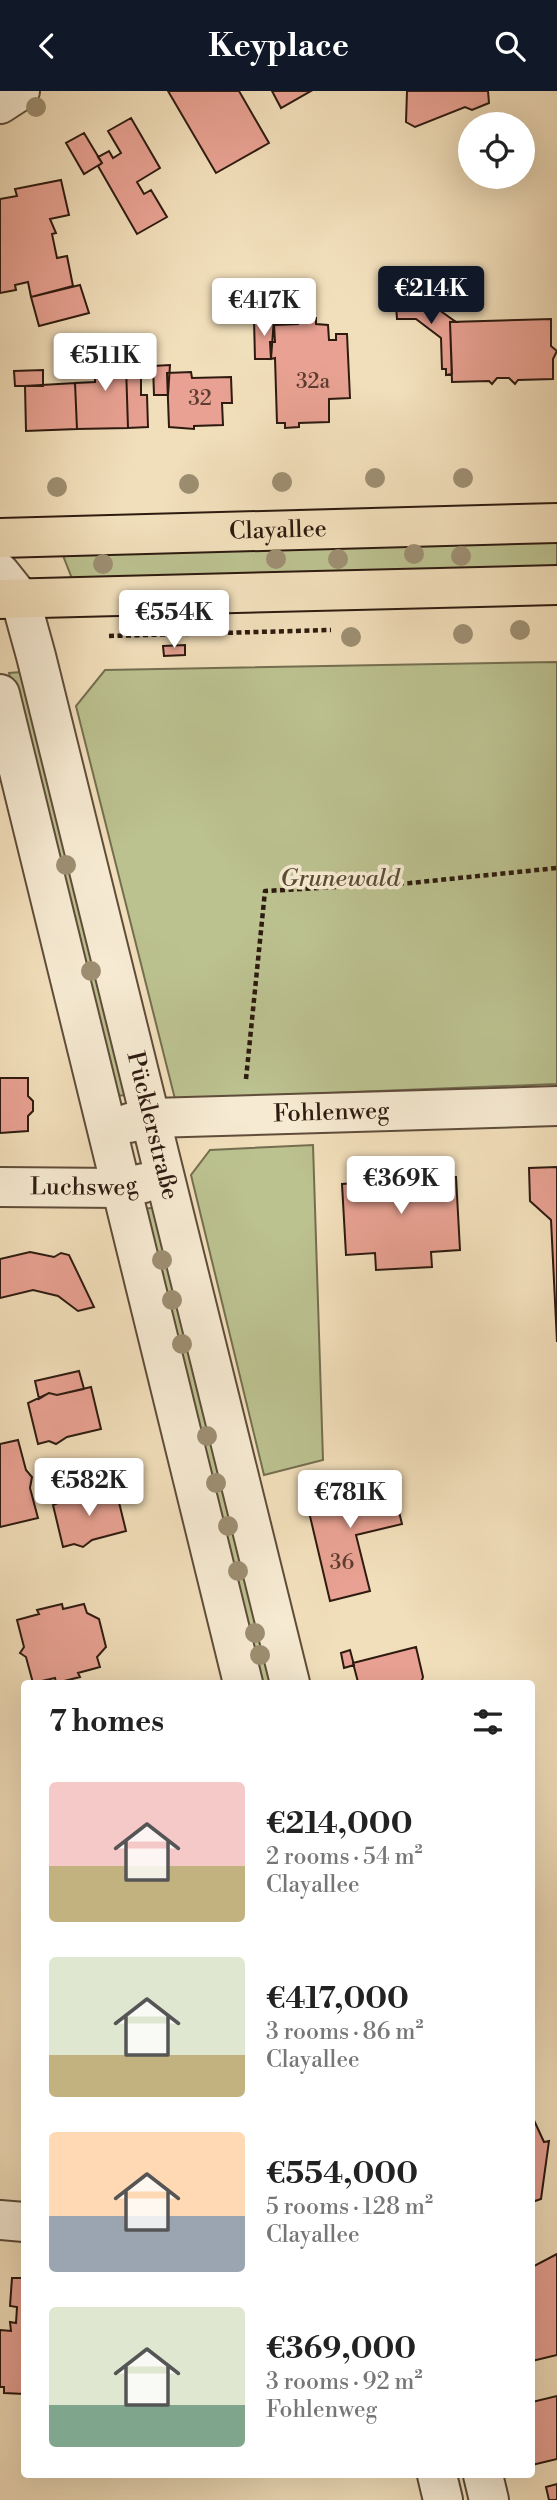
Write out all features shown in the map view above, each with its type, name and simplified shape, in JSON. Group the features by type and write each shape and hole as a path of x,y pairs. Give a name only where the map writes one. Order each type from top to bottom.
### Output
{"main road":[{"name":"Clayallee","path":"0,538 557,523"},
{"path":"7,590 557,585"}],"street":[{"path":"0,104 20,91"},
{"name":"Pücklerstraße","path":"7,590 152,1118 289,1680"},
{"name":"Pücklerstraße","path":"0,694 242,1680"},
{"name":"Fohlenweg","path":"106,1129 152,1118 557,1106"},
{"name":"Luchsweg","path":"0,1187 121,1188 167,1179"},
{"path":"0,2220 21,2222"},
{"path":"438,2478 443,2500"},
{"path":"484,2478 489,2500"}],"path":[{"path":"242,1115 265,891 410,883 557,868"}],"green space":[{"path":"557,538 557,568 73,581 62,553"},
{"name":"Grunewald","path":"557,662 557,1084 175,1099 76,706 105,670"},
{"path":"21,672 126,1095 117,1096 111,1091 9,673"},
{"path":"313,1145 323,1460 264,1475 191,1175 210,1150"},
{"path":"156,1207 274,1680 254,1680 145,1209"}],"building":[{"path":"168,91 239,91 269,143 216,173"},
{"path":"272,91 311,91 281,108"},
{"path":"407,91 488,91 489,103 472,110 465,107 415,127 406,122"},
{"path":"131,118 160,168 137,182 144,194 151,190 167,217 137,234 98,166 102,163 98,157 109,151 113,158 121,153 108,131"},
{"path":"84,133 102,163 84,174 66,143"},
{"path":"61,180 69,215 50,219 56,233 52,234 57,258 67,256 73,286 31,297 28,282 15,285 16,290 0,293 0,199 17,196 15,189"},
{"path":"80,285 89,313 39,326 31,297"},
{"path":"428,302 456,322 450,322 452,374 446,375 446,369 442,369 441,338 416,319 397,319 396,305"},
{"path":"274,318 271,359 255,359 254,319"},
{"path":"298,318 316,318 316,324 328,325 329,340 336,340 336,334 347,334 350,398 329,399 329,422 299,423 299,427 285,428 285,423 277,423 275,358 271,359 270,342 275,342 274,325 298,324"},
{"path":"551,319 551,346 557,351 553,359 553,379 518,380 515,384 509,378 497,378 492,384 489,381 452,382 450,322"},
{"path":"125,349 126,358 137,358 137,366 126,366 128,428 77,429 75,383 95,382 94,350"},
{"path":"170,365 168,395 154,395 153,366"},
{"path":"126,366 141,366 141,395 147,395 148,427 128,428"},
{"path":"43,370 43,386 15,386 14,371"},
{"path":"191,372 192,378 231,377 232,403 222,403 223,425 194,426 194,429 169,427 167,373"},
{"path":"75,383 77,429 26,431 25,386"},
{"path":"185,645 185,655 164,656 163,646"},
{"path":"0,1078 28,1078 28,1096 33,1101 33,1111 28,1116 28,1131 0,1133"},
{"path":"429,1162 430,1178 456,1177 460,1250 431,1252 432,1267 376,1270 375,1253 346,1255 342,1184 372,1182 371,1165"},
{"path":"557,1167 557,1342 551,1220 530,1201 529,1168"},
{"path":"30,1252 54,1257 61,1253 69,1255 94,1307 78,1311 58,1296 33,1290 0,1298 0,1259"},
{"path":"79,1371 84,1389 57,1395 49,1393 39,1399 35,1381"},
{"path":"91,1387 101,1429 67,1437 56,1444 49,1441 38,1444 28,1403 49,1393 57,1395"},
{"path":"18,1440 26,1470 32,1477 30,1488 38,1518 0,1527 0,1444"},
{"path":"390,1475 402,1524 356,1535 370,1591 330,1601 305,1495"},
{"path":"116,1490 126,1531 92,1540 83,1547 74,1544 63,1547 53,1505 75,1496 82,1498"},
{"path":"62,1604 63,1609 84,1604 87,1613 99,1619 106,1647 97,1657 100,1667 78,1673 80,1677 68,1680 32,1680 26,1657 20,1653 24,1647 17,1620 39,1614 37,1610"},
{"path":"416,1647 423,1677 422,1680 357,1680 353,1663"},
{"path":"350,1650 354,1665 344,1668 341,1653"},
{"path":"535,2122 544,2142 549,2141 541,2199 535,2201"},
{"path":"557,2254 557,2355 535,2360 535,2265"},
{"path":"12,2278 21,2278 21,2394 4,2393 4,2387 0,2387 0,2330 11,2331 10,2322 16,2323 17,2307 10,2306"},
{"path":"557,2396 557,2459 535,2464 535,2401"},
{"path":"557,2484 557,2500 549,2500 546,2487"}]}
